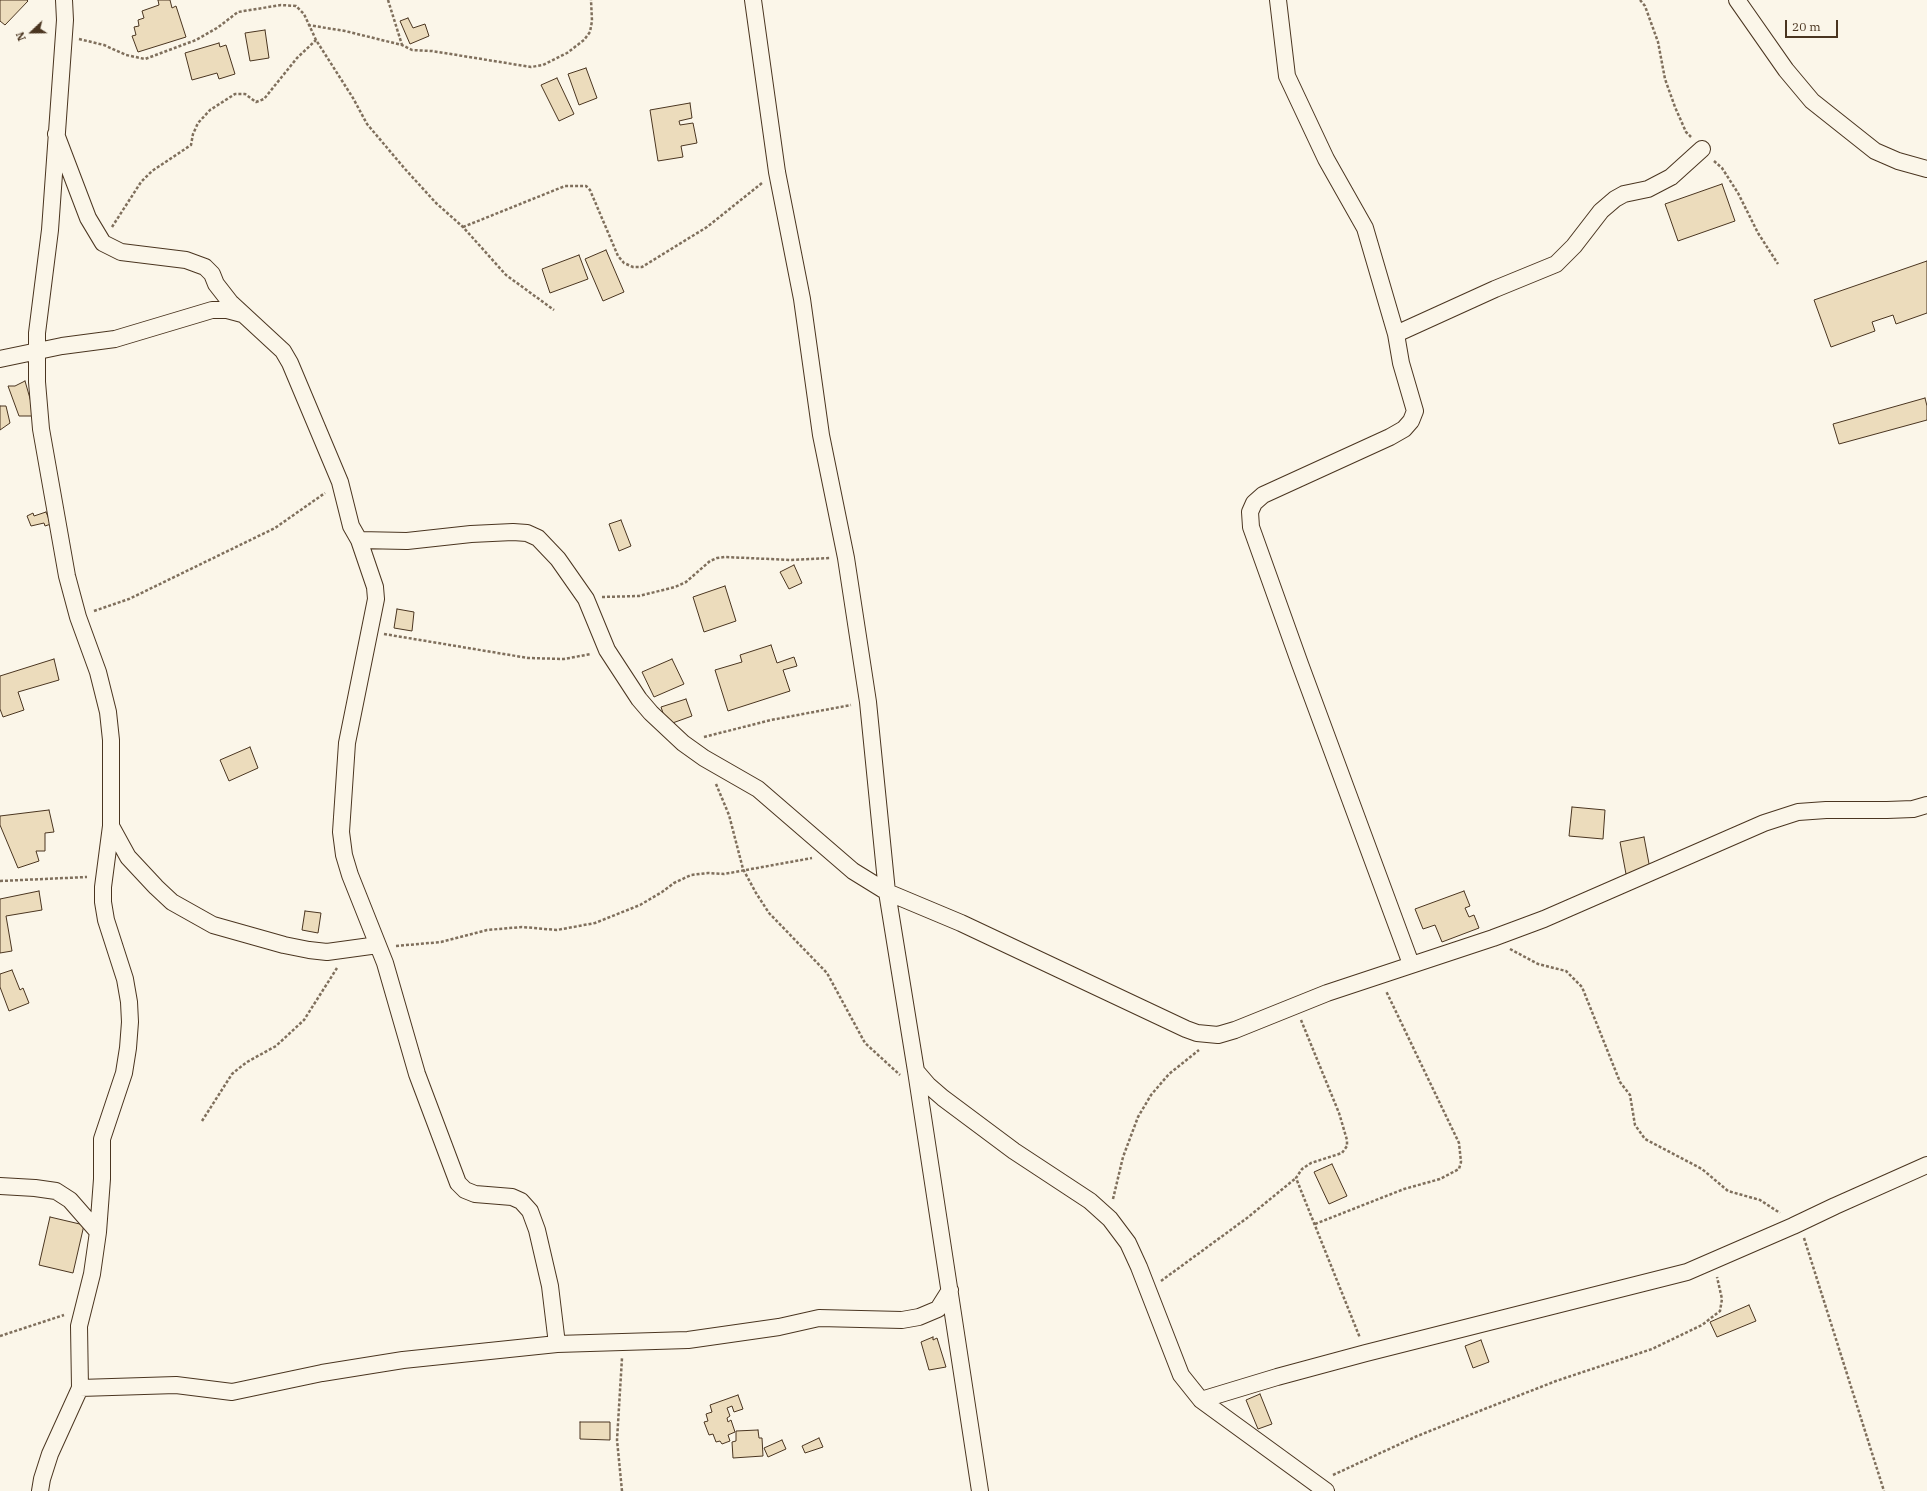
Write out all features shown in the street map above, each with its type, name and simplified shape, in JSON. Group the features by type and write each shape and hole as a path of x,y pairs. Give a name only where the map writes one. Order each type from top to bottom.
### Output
{"street":[{"path":"40,1491 42,1478 50,1454 80,1388 78,1339 82,1310 92,1274 98,1232 102,1178 102,1139 124,1073 130,1022 129,1002 125,979 106,920 103,902 104,876 110,826 111,740 108,712 98,672 78,617 66,569 41,429 37,382 37,333 50,230 64,0"},
{"path":"753,0 777,172 802,299 821,435 846,558 868,702 887,892 980,1491"},
{"path":"1278,0 1287,76 1326,159 1365,228 1396,334 1401,363 1415,411 1411,421 1404,429 1390,438 1263,495 1254,503 1250,512 1251,527 1411,964"},
{"path":"1736,0 1786,70 1812,101 1875,151 1898,161 1927,169"},
{"path":"56,134 85,212 103,244 121,252 174,258 196,262 205,267 212,274 224,294 244,315 276,343 290,363 340,482 351,526 359,540 375,587 376,599 347,743 340,832 344,855 350,875 379,946 417,1074 458,1183 465,1190 475,1194 512,1196 521,1201 530,1211 537,1230 550,1286 557,1344"},
{"path":"1396,334 1495,289 1556,264 1574,246 1601,211 1616,199 1624,194 1648,189 1671,177 1702,149"},
{"path":"0,359 37,350 115,339 212,310 227,310 244,315"},
{"path":"359,540 407,541 471,534 527,533 538,538 548,546 586,599 607,650 639,699 651,713 683,743 704,758 758,789 853,871 887,892 961,922 1197,1033 1218,1035 1235,1030 1411,964 1493,938 1544,919 1764,823 1798,812 1826,810 1913,809 1927,805"},
{"path":"110,826 128,857 172,902 213,925 284,945 327,952 379,946"},
{"path":"916,1071 928,1085 943,1098 1014,1151 1090,1201 1110,1219 1128,1244 1181,1375 1201,1400 1321,1487"},
{"path":"1201,1400 1276,1377 1366,1353 1687,1272 1927,1165"},
{"path":"0,1186 56,1191 70,1200 98,1232"},
{"path":"80,1388 176,1385 232,1392 322,1373 403,1360 557,1344 663,1342 710,1338 779,1327 819,1318 902,1320 919,1317 938,1308 950,1290"}],"path":[{"path":"388,0 402,45"},
{"path":"308,25 345,31 402,45 412,50 432,51 522,67 543,65 567,54 577,47 587,36 592,21 591,0"},
{"path":"63,36 104,45 126,55 145,59 196,40 217,28 238,12 281,5 296,6 304,14 316,40 353,98 367,124 421,187 463,227 506,275 554,310"},
{"path":"103,244 141,182 152,171 191,145 193,134 198,122 210,110 235,94 245,94 256,102 264,99 297,58 316,40"},
{"path":"463,227 565,186 586,186 590,190 618,256 624,263 633,267 642,267 707,227 736,202 777,172"},
{"path":"78,617 129,599 275,528 340,482"},
{"path":"586,599 613,596 639,596 675,587 686,582 710,561 717,558 791,560 812,558 846,558"},
{"path":"369,632 528,658 564,659 607,650"},
{"path":"683,743 771,720 868,702"},
{"path":"715,782 729,815 743,869 769,913 827,973 866,1043 918,1092"},
{"path":"379,946 410,946 441,942 487,930 522,927 557,930 595,923 640,905 674,883 691,875 708,872 724,874 743,869 758,868 810,858 816,859"},
{"path":"0,881 36,878 104,876"},
{"path":"1493,938 1538,964 1566,971 1582,987 1620,1082 1630,1095 1635,1125 1645,1139 1702,1169 1728,1191 1760,1200 1769,1205 1793,1226 1806,1242 1884,1491"},
{"path":"202,1121 238,1068 276,1046 304,1020 350,949"},
{"path":"1314,1224 1404,1189 1440,1179 1459,1169 1461,1162 1459,1143 1378,976"},
{"path":"1148,1291 1247,1218 1296,1178 1302,1168 1311,1163 1342,1153 1347,1146 1347,1140 1339,1113 1296,1006"},
{"path":"1110,1219 1115,1184 1123,1157 1138,1118 1151,1095 1170,1074 1218,1035"},
{"path":"1296,1178 1366,1353"},
{"path":"1321,1487 1415,1437 1556,1381 1652,1349 1702,1325 1720,1311 1722,1299 1711,1261"},
{"path":"0,1336 82,1310"},
{"path":"622,1491 618,1440 618,1406 623,1342"}],"building":[{"path":"0,0 28,1 5,25 0,21"},
{"path":"158,0 170,0 172,8 176,6 186,37 138,52 132,36 136,35 134,27 139,26 138,20 144,18 142,11 159,5"},
{"path":"408,18 413,28 425,24 429,36 410,44 400,21"},
{"path":"265,30 269,58 250,61 245,33"},
{"path":"219,43 220,47 226,45 235,74 219,79 217,73 192,80 185,53"},
{"path":"586,68 597,98 579,105 568,74"},
{"path":"557,78 574,114 559,121 541,85"},
{"path":"690,103 692,118 679,121 680,125 693,123 697,143 681,146 683,157 658,161 650,110"},
{"path":"1722,184 1735,221 1678,241 1665,204"},
{"path":"606,250 624,292 603,301 585,259"},
{"path":"579,255 588,279 550,293 542,269"},
{"path":"1927,261 1927,313 1896,324 1893,315 1872,322 1875,331 1831,347 1814,300"},
{"path":"25,381 35,416 19,416 8,386 15,386"},
{"path":"1925,398 1927,406 1927,420 1839,444 1833,424"},
{"path":"0,406 6,406 10,423 0,430"},
{"path":"46,512 51,524 45,526 44,523 31,526 27,516 33,513 34,516"},
{"path":"621,520 631,546 619,551 609,524"},
{"path":"794,565 802,583 789,589 780,572"},
{"path":"725,586 736,621 704,632 693,597"},
{"path":"397,609 414,612 412,631 394,628"},
{"path":"771,645 777,663 794,657 797,666 783,670 790,691 728,711 715,670 742,662 740,655"},
{"path":"54,659 59,680 18,692 24,710 3,717 0,709 0,676"},
{"path":"672,659 684,684 654,697 642,672"},
{"path":"686,699 692,716 667,725 661,707"},
{"path":"250,747 258,768 229,781 220,760"},
{"path":"1572,807 1605,810 1603,839 1569,836"},
{"path":"49,810 54,832 45,833 45,851 36,851 39,861 18,868 0,825 0,816"},
{"path":"1644,837 1650,869 1626,874 1620,842"},
{"path":"39,891 42,910 6,916 12,951 0,953 0,899"},
{"path":"1464,891 1470,906 1465,908 1469,917 1474,915 1479,928 1442,942 1435,925 1423,929 1415,909"},
{"path":"305,911 321,913 318,933 302,930"},
{"path":"12,970 20,990 23,988 29,1003 9,1011 0,987 0,974"},
{"path":"1332,1164 1347,1196 1329,1204 1314,1172"},
{"path":"50,1217 84,1225 73,1273 39,1265"},
{"path":"1749,1305 1756,1321 1717,1337 1710,1322"},
{"path":"933,1337 933,1340 937,1338 946,1367 929,1370 921,1342"},
{"path":"1481,1340 1489,1362 1473,1368 1465,1346"},
{"path":"1260,1394 1272,1424 1258,1429 1246,1400"},
{"path":"738,1395 743,1409 734,1412 732,1406 727,1408 730,1416 727,1418 728,1422 731,1420 735,1432 728,1435 730,1441 722,1444 720,1441 716,1442 713,1434 709,1435 704,1422 708,1421 706,1414 712,1412 710,1405"},
{"path":"580,1422 610,1422 610,1440 580,1439"},
{"path":"758,1430 759,1438 762,1438 763,1456 733,1458 732,1442 736,1441 736,1431"},
{"path":"819,1438 823,1447 805,1453 802,1446"},
{"path":"782,1440 786,1449 768,1457 764,1448"}]}
